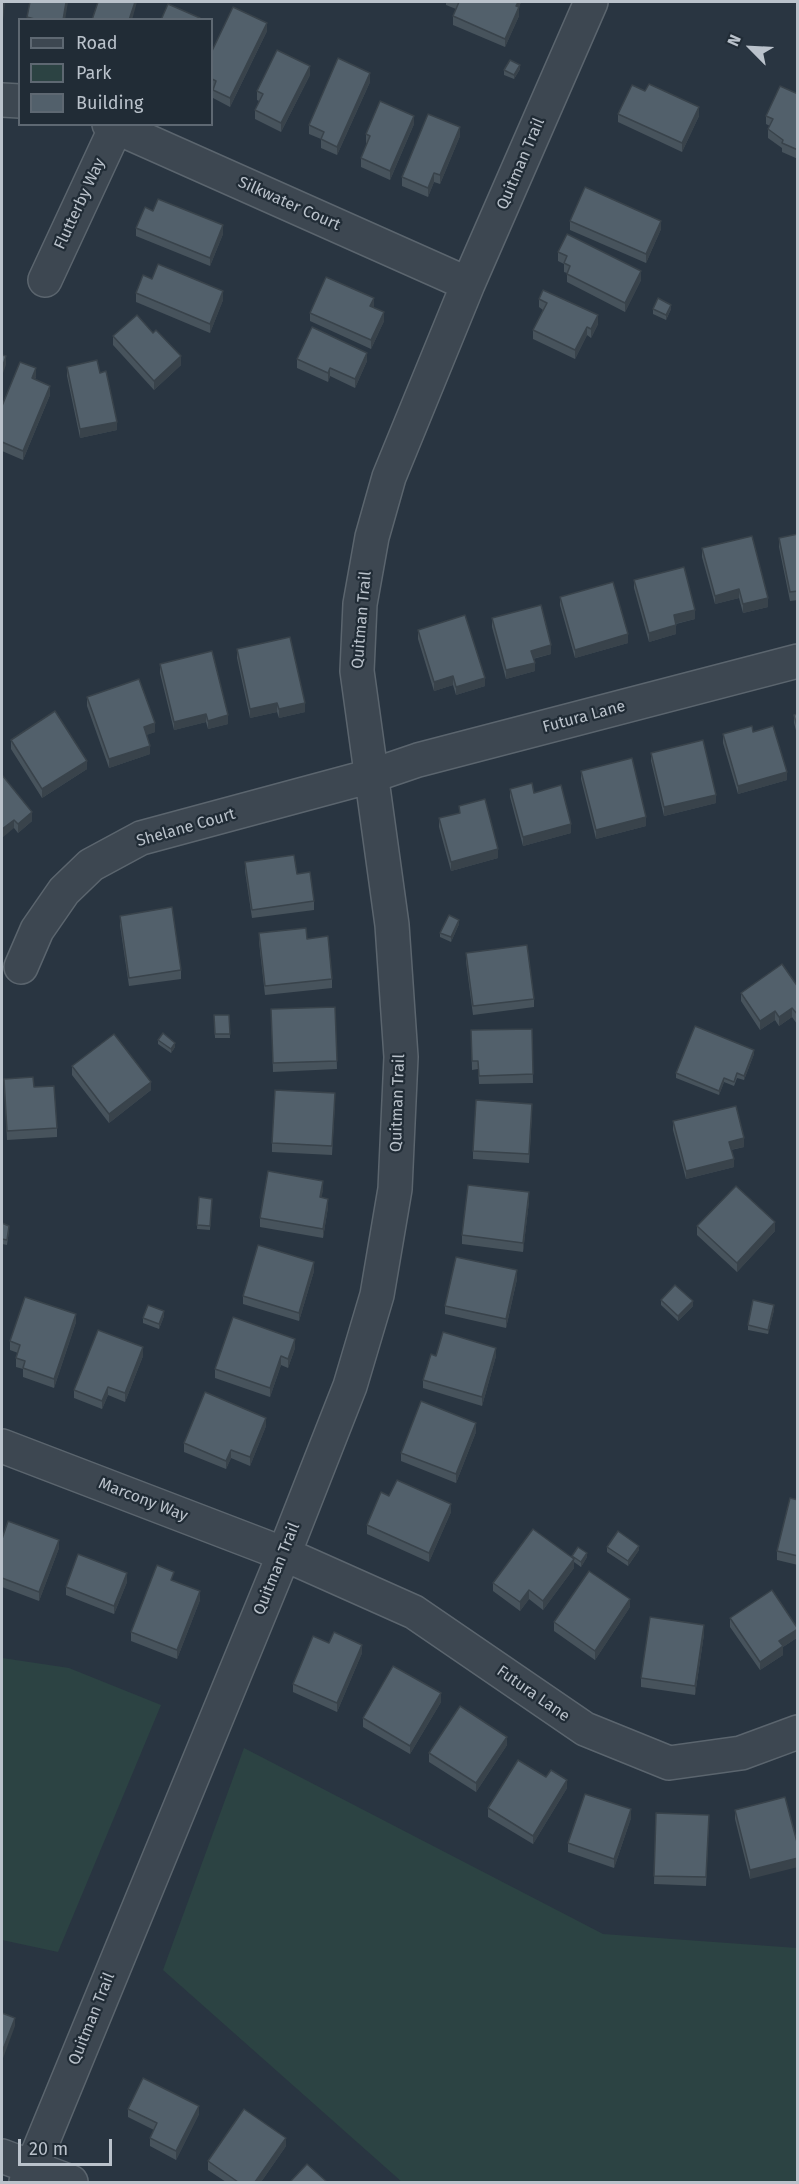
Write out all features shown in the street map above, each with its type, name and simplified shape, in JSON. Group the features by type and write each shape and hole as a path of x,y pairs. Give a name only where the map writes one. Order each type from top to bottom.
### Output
{"street":[{"name":"Quitman Trail","path":"29,2175 284,1554 353,1374 377,1295 395,1189 401,1057 392,925 357,671 360,604 372,537 389,477 468,284 591,2"},
{"path":"2,100 18,101"},
{"name":"Silkwater Court","path":"112,126 468,284"},
{"name":"Flutterby Way","path":"45,280 112,126"},
{"name":"Futura Lane","path":"371,776 418,760 798,661"},
{"name":"Shelane Court","path":"21,967 37,930 57,901 91,865 141,838 371,776"},
{"name":"Marcony Way","path":"2,1446 284,1554"},
{"name":"Futura Lane","path":"284,1554 414,1612 585,1729 669,1763 741,1753 798,1732"},
{"path":"2,2156 29,2175 71,2182"}],"green space":[{"path":"2,1658 69,1668 161,1705 58,1952 2,1940"},
{"path":"244,1748 603,1934 797,1948 797,2182 402,2182 163,1970"}],"building":[{"path":"30,2 66,2 63,18 27,17"},
{"path":"98,2 135,2 130,18 93,18"},
{"path":"459,2 518,2 516,6 519,7 505,39 453,16"},
{"path":"168,4 200,18 162,18"},
{"path":"233,7 267,23 230,98 213,90 216,81 213,80 213,49"},
{"path":"277,50 310,66 281,123 255,110 263,94 257,91"},
{"path":"338,58 370,73 337,147 321,139 324,132 309,125"},
{"path":"510,60 520,65 514,75 504,70"},
{"path":"649,84 699,107 682,143 618,114 632,85 645,91"},
{"path":"780,86 798,94 798,150 782,143 783,140 768,129 773,119 766,116"},
{"path":"380,101 414,116 390,171 361,158 370,136 366,134"},
{"path":"428,114 460,127 440,175 434,173 428,188 402,177"},
{"path":"585,187 661,221 646,254 570,221"},
{"path":"158,199 223,225 210,258 136,228 145,207 153,211"},
{"path":"567,234 641,271 625,303 567,274 570,266 564,263 567,256 558,252"},
{"path":"158,264 223,291 210,324 136,293 143,275 152,279"},
{"path":"326,277 374,298 370,306 384,312 371,340 310,313"},
{"path":"543,290 598,315 591,329 587,327 575,350 533,330 547,303 539,299"},
{"path":"658,298 671,305 666,315 653,309"},
{"path":"137,315 153,333 156,330 181,356 154,381 113,336"},
{"path":"312,327 367,353 355,379 330,368 328,373 297,359"},
{"path":"2,355 6,356 2,368"},
{"path":"97,360 100,373 106,371 117,422 80,429 67,367"},
{"path":"20,362 36,368 32,378 50,386 23,451 2,442 2,406"},
{"path":"798,534 798,591 790,592 779,538"},
{"path":"752,536 768,598 743,604 739,589 715,596 702,548"},
{"path":"684,567 695,610 674,615 676,625 649,633 634,580"},
{"path":"613,582 628,634 575,650 560,597"},
{"path":"541,605 551,645 531,651 535,663 506,670 492,618"},
{"path":"465,615 485,678 456,687 453,676 434,682 418,630"},
{"path":"290,637 305,703 279,709 277,703 250,709 237,649"},
{"path":"212,651 228,715 208,721 206,714 174,722 160,664"},
{"path":"139,679 155,723 144,727 150,746 109,759 87,697"},
{"path":"55,711 87,761 42,789 11,740"},
{"path":"798,714 798,730 794,715"},
{"path":"752,726 753,732 773,726 787,772 738,786 723,734"},
{"path":"703,740 716,795 664,807 651,753"},
{"path":"632,758 646,817 596,830 581,771"},
{"path":"2,775 32,812 18,824 14,820 2,829"},
{"path":"532,783 534,793 561,785 571,824 523,837 510,789"},
{"path":"485,799 498,849 451,862 439,818 460,813 459,806"},
{"path":"294,855 297,874 310,872 314,901 252,910 245,862"},
{"path":"172,907 181,970 129,978 120,916"},
{"path":"449,915 459,920 451,937 440,933"},
{"path":"306,928 307,939 328,936 332,979 265,986 259,933"},
{"path":"527,945 534,999 473,1006 466,953"},
{"path":"782,964 798,987 798,1015 792,1008 779,1017 775,1011 760,1021 741,993"},
{"path":"335,1007 337,1061 273,1063 271,1009"},
{"path":"214,1015 229,1015 230,1034 215,1034"},
{"path":"695,1026 754,1050 744,1076 737,1073 734,1082 724,1078 719,1091 676,1073"},
{"path":"532,1029 533,1074 479,1076 478,1061 472,1061 471,1030"},
{"path":"163,1033 175,1043 171,1049 158,1040"},
{"path":"114,1034 151,1082 109,1114 72,1066"},
{"path":"33,1077 34,1087 54,1086 57,1128 7,1131 4,1079"},
{"path":"275,1090 335,1093 332,1146 272,1143"},
{"path":"476,1100 532,1104 529,1154 473,1151"},
{"path":"736,1106 744,1138 729,1142 734,1159 686,1171 673,1121"},
{"path":"268,1171 323,1181 320,1197 328,1199 323,1229 260,1218"},
{"path":"468,1185 529,1192 523,1243 462,1235"},
{"path":"736,1186 775,1222 737,1263 697,1226"},
{"path":"199,1197 212,1199 210,1226 197,1225"},
{"path":"2,1223 9,1226 7,1240 2,1239"},
{"path":"258,1245 314,1262 299,1313 243,1296"},
{"path":"456,1257 517,1270 506,1319 445,1306"},
{"path":"675,1285 693,1301 678,1316 661,1300"},
{"path":"25,1297 76,1314 54,1379 23,1368 25,1361 16,1358 20,1345 10,1341"},
{"path":"753,1300 774,1305 768,1330 748,1325"},
{"path":"148,1305 164,1311 159,1324 143,1318"},
{"path":"233,1317 295,1339 288,1359 281,1356 270,1388 215,1369"},
{"path":"98,1330 143,1347 125,1393 108,1387 102,1401 74,1390"},
{"path":"443,1332 496,1348 482,1397 423,1380 431,1354 436,1356"},
{"path":"205,1392 266,1418 250,1457 231,1450 226,1461 184,1443"},
{"path":"421,1401 476,1423 456,1474 401,1453"},
{"path":"397,1480 451,1504 429,1553 367,1525 381,1492 389,1496"},
{"path":"790,1498 798,1500 798,1556 777,1551"},
{"path":"8,1521 59,1540 39,1592 2,1578 2,1539"},
{"path":"533,1529 574,1559 543,1601 529,1590 520,1602 493,1583"},
{"path":"618,1531 639,1546 628,1561 607,1547"},
{"path":"578,1547 587,1553 581,1562 572,1556"},
{"path":"78,1554 127,1573 114,1606 66,1587"},
{"path":"157,1565 174,1572 171,1580 200,1591 177,1650 131,1632"},
{"path":"589,1571 630,1599 595,1651 554,1622"},
{"path":"772,1590 798,1629 779,1641 783,1646 760,1662 730,1618"},
{"path":"650,1617 704,1625 695,1686 641,1678"},
{"path":"334,1632 362,1645 337,1703 293,1684 313,1636 329,1643"},
{"path":"393,1666 441,1693 410,1746 363,1718"},
{"path":"460,1706 507,1737 476,1783 429,1753"},
{"path":"518,1760 546,1777 551,1770 567,1780 533,1836 488,1808"},
{"path":"585,1794 631,1809 614,1859 568,1843"},
{"path":"785,1797 798,1846 798,1858 750,1870 735,1810"},
{"path":"656,1813 709,1815 706,1877 654,1876"},
{"path":"2,2013 15,2018 2,2052"},
{"path":"143,2078 199,2106 176,2151 150,2138 157,2123 128,2109"},
{"path":"244,2109 286,2138 255,2182 238,2182 208,2161"},
{"path":"307,2164 327,2182 290,2182"}]}
